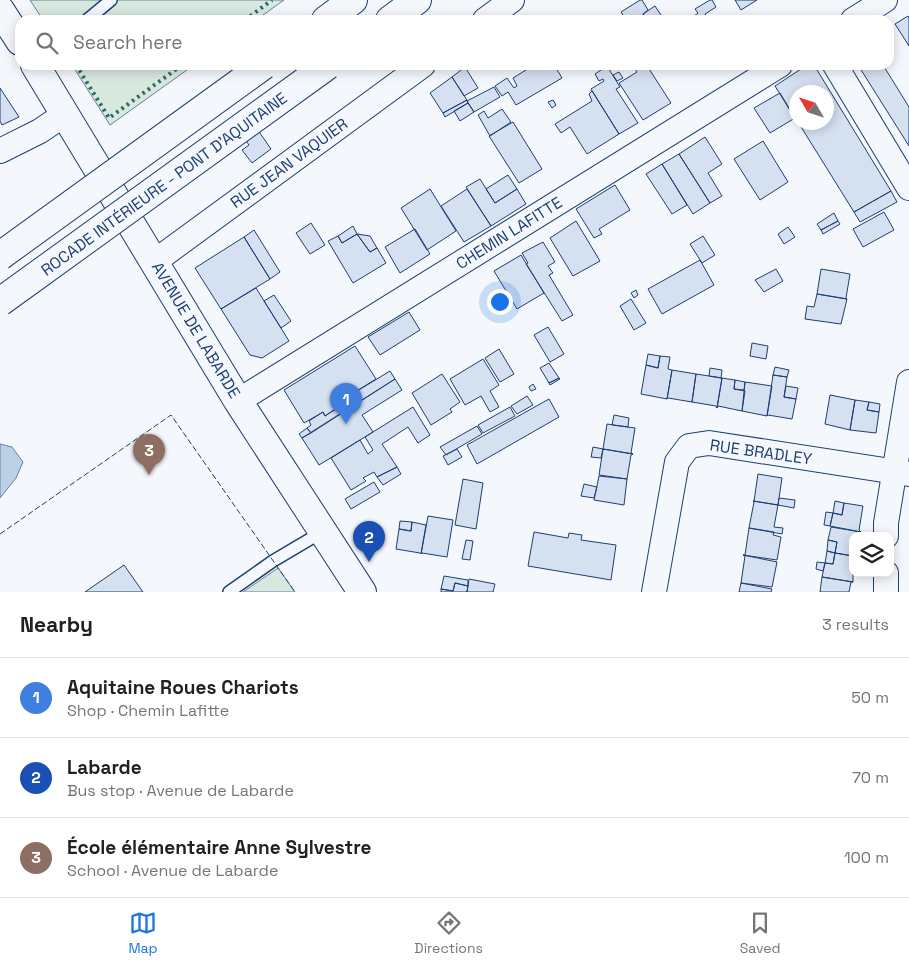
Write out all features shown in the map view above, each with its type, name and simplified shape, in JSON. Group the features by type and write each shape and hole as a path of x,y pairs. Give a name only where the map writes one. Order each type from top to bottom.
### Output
{"main road":[{"path":"333,15 353,0"},
{"path":"397,15 417,0"},
{"path":"0,10 15,33"},
{"name":"AVENUE DE LABARDE","path":"38,70 238,401 362,592"},
{"path":"0,256 257,70"},
{"name":"ROCADE INTÉRIEURE - PONT D'AQUITAINE","path":"0,302 321,70"}],"street":[{"path":"492,15 512,0"},
{"path":"861,15 885,0"},
{"name":"RUE JEAN VAQUIER","path":"154,262 416,70"},
{"name":"CHEMIN LAFITTE","path":"238,401 772,70"},
{"path":"838,70 909,188"},
{"path":"0,151 40,130 65,114"},
{"path":"886,532 886,523 902,473 909,382"},
{"name":"RUE BRADLEY","path":"654,592 677,462 689,446 709,443 902,473"},
{"path":"886,577 886,592"}],"lane":[{"path":"93,15 111,0"},
{"path":"229,592 273,561 322,532"}],"shaded area":[{"path":"30,0 284,0 263,15 40,15"},
{"path":"75,70 187,70 110,125"},
{"path":"278,568 295,592 243,592"}],"water":[{"path":"0,444 12,447 23,462 16,478 0,498"}],"building":[{"path":"640,0 642,0 648,10 644,15 623,15 621,12"},
{"path":"712,0 716,7 705,14 695,15 698,13 695,9"},
{"path":"735,0 757,0 741,10"},
{"path":"655,6 661,15 644,15"},
{"path":"908,16 909,18 909,46 895,24"},
{"path":"461,70 467,70 478,88 464,96 452,77"},
{"path":"526,70 557,70 562,78 516,105 508,92 502,96 495,86 507,78 514,88 517,86 513,78"},
{"path":"601,70 609,70 620,87 616,89 638,123 619,134 591,89 604,81 603,79 599,81 595,74"},
{"path":"636,70 650,70 671,103 643,120 619,83 637,72"},
{"path":"799,70 817,70 826,85 789,85 789,109 775,86"},
{"path":"861,70 886,70 909,107 909,146"},
{"path":"619,72 623,78 617,81 613,75"},
{"path":"452,77 467,100 443,113 430,93"},
{"path":"494,87 500,97 474,112 467,101"},
{"path":"0,88 19,117 2,125 0,121"},
{"path":"592,91 619,134 587,154 570,127 561,133 555,124 592,101 589,94"},
{"path":"780,93 789,108 789,122 770,133 754,108"},
{"path":"834,98 891,191 854,212 803,130 834,130"},
{"path":"467,100 468,103 445,117 443,113"},
{"path":"553,100 556,105 552,108 548,102"},
{"path":"468,103 474,112 460,121 454,111"},
{"path":"502,109 511,122 490,136 478,115 484,111 488,118"},
{"path":"513,122 542,169 519,183 489,136"},
{"path":"255,126 271,149 252,163 242,150 249,145 242,135"},
{"path":"705,137 722,164 708,173 722,196 710,203 679,154"},
{"path":"763,141 788,182 760,200 734,159"},
{"path":"679,154 710,203 693,214 662,164"},
{"path":"662,164 687,205 672,214 646,174"},
{"path":"508,175 517,189 495,203 486,189"},
{"path":"480,179 495,203 517,189 526,204 491,226 466,187"},
{"path":"615,185 630,210 599,229 602,234 594,238 576,209"},
{"path":"430,189 456,231 427,250 401,208"},
{"path":"467,189 491,226 464,242 441,206"},
{"path":"891,191 897,202 860,222 854,212"},
{"path":"884,212 894,230 863,247 853,229"},
{"path":"834,213 838,221 821,230 817,224"},
{"path":"576,221 600,261 573,276 550,238"},
{"path":"838,221 840,224 823,234 821,230"},
{"path":"311,223 325,245 310,254 296,233"},
{"path":"353,226 357,234 342,243 338,236"},
{"path":"788,227 795,237 784,244 778,234"},
{"path":"415,229 430,254 400,273 385,247"},
{"path":"254,230 280,272 270,279 244,237"},
{"path":"357,234 370,252 377,248 386,263 353,283 328,241 338,236 342,243"},
{"path":"357,234 370,236 377,248 370,252"},
{"path":"703,236 715,255 702,263 690,244"},
{"path":"244,237 270,279 221,309 195,268"},
{"path":"543,242 555,262 548,266 553,273 549,275 573,315 562,321 526,264 528,263 522,253"},
{"path":"521,255 544,293 517,309 494,271"},
{"path":"700,260 714,285 662,314 648,289"},
{"path":"776,269 783,281 764,292 755,280"},
{"path":"821,269 850,274 847,299 817,294"},
{"path":"256,288 289,341 262,358 250,355 221,309"},
{"path":"636,290 638,295 634,298 631,293"},
{"path":"817,294 847,299 841,324 805,319 807,306 814,307"},
{"path":"274,295 291,321 281,328 264,301"},
{"path":"631,299 646,323 634,330 620,306"},
{"path":"409,312 420,330 380,355 368,337"},
{"path":"548,327 564,354 550,362 534,335"},
{"path":"752,343 768,346 766,359 750,356"},
{"path":"355,346 376,379 334,405 337,408 325,416 323,412 304,423 284,390"},
{"path":"499,349 514,374 500,382 485,358"},
{"path":"648,354 660,356 658,368 646,365"},
{"path":"660,356 670,357 668,369 672,370 667,399 641,394 646,365 658,368"},
{"path":"483,359 499,385 490,391 499,407 490,412 481,396 465,405 450,379"},
{"path":"549,363 559,378 549,383 540,368"},
{"path":"775,367 789,370 787,377 773,375"},
{"path":"710,368 722,370 721,378 709,376"},
{"path":"672,370 696,374 692,402 667,399"},
{"path":"390,371 395,379 311,433 307,428 311,425 309,421 323,412 325,416 337,408 334,405"},
{"path":"442,374 460,402 450,409 452,412 431,425 412,393"},
{"path":"696,374 722,378 717,408 716,406 692,402"},
{"path":"773,375 787,377 784,397 796,399 792,419 767,416"},
{"path":"722,378 735,380 734,389 745,391 742,411 718,406 717,408"},
{"path":"395,379 402,390 362,415 373,432 319,465 302,438"},
{"path":"560,379 550,385 549,383"},
{"path":"735,380 745,382 744,390 734,389"},
{"path":"745,382 772,386 767,416 742,411"},
{"path":"533,384 536,389 531,391 529,387"},
{"path":"786,386 798,388 796,399 784,397"},
{"path":"830,395 855,400 850,430 825,424"},
{"path":"527,396 533,405 517,414 511,406"},
{"path":"549,399 559,417 477,464 467,445"},
{"path":"855,400 869,402 867,410 879,412 876,433 850,430"},
{"path":"869,402 880,404 879,412 867,410"},
{"path":"413,407 430,435 418,443 408,427 382,444 397,467 377,477 374,472 363,478 366,481 351,490 331,458 360,440 368,454 373,450 365,437"},
{"path":"510,407 515,416 483,433 478,425"},
{"path":"614,415 629,418 628,427 612,425"},
{"path":"607,424 635,428 631,453 633,454 603,449"},
{"path":"477,426 482,434 446,455 440,447"},
{"path":"307,428 311,433 302,438 299,434"},
{"path":"593,447 603,449 601,458 591,457"},
{"path":"457,449 462,457 448,465 443,456"},
{"path":"603,449 633,454 631,455 627,479 599,475"},
{"path":"397,467 401,474 383,485 377,477"},
{"path":"758,474 782,478 778,505 753,501"},
{"path":"599,476 627,479 624,505 594,500"},
{"path":"463,479 483,483 476,529 455,525"},
{"path":"374,482 380,492 351,509 345,499"},
{"path":"584,484 597,487 594,498 581,496"},
{"path":"779,498 795,500 794,508 778,505"},
{"path":"753,501 778,505 774,527 783,528 782,534 749,528"},
{"path":"835,501 844,503 842,515 833,513"},
{"path":"844,503 863,506 859,530 861,532 830,526 833,513 842,515"},
{"path":"826,512 833,513 830,526 824,525"},
{"path":"428,516 453,520 447,557 421,554"},
{"path":"400,521 412,522 411,531 399,529"},
{"path":"412,522 426,525 421,554 396,549 399,529 411,531"},
{"path":"831,527 861,532 849,532 849,555 835,553 837,542 828,540"},
{"path":"749,528 774,532 773,535 781,537 777,560 743,555 745,555"},
{"path":"534,532 568,538 569,533 582,535 581,540 616,545 611,580 528,566"},
{"path":"466,540 473,541 470,560 462,559"},
{"path":"828,540 837,542 835,553 827,551"},
{"path":"827,551 835,553 833,564 825,563"},
{"path":"835,553 849,555 849,577 853,577 853,582 822,577 825,563 833,564"},
{"path":"743,555 777,562 772,587 741,583 745,556"},
{"path":"817,562 825,563 823,571 816,569"},
{"path":"124,565 143,592 85,592"},
{"path":"444,576 468,580 468,586 455,583 453,591 441,589"},
{"path":"822,577 853,582 851,582 849,592 820,592"},
{"path":"469,579 495,584 493,592 467,592"},
{"path":"455,583 468,586 467,592 441,592 441,589 453,591"},
{"path":"741,583 772,589 771,592 739,592"}],"hedge":[{"path":"252,15 272,0"},
{"path":"79,70 109,118 175,70"}],"fence":[{"path":"0,534 171,415 295,592"}],"place":[{"name":"Aquitaine Roues Chariots","path":"346,424"},
{"name":"École élémentaire Anne Sylvestre","path":"149,475"},
{"name":"Labarde","path":"369,562"}]}
